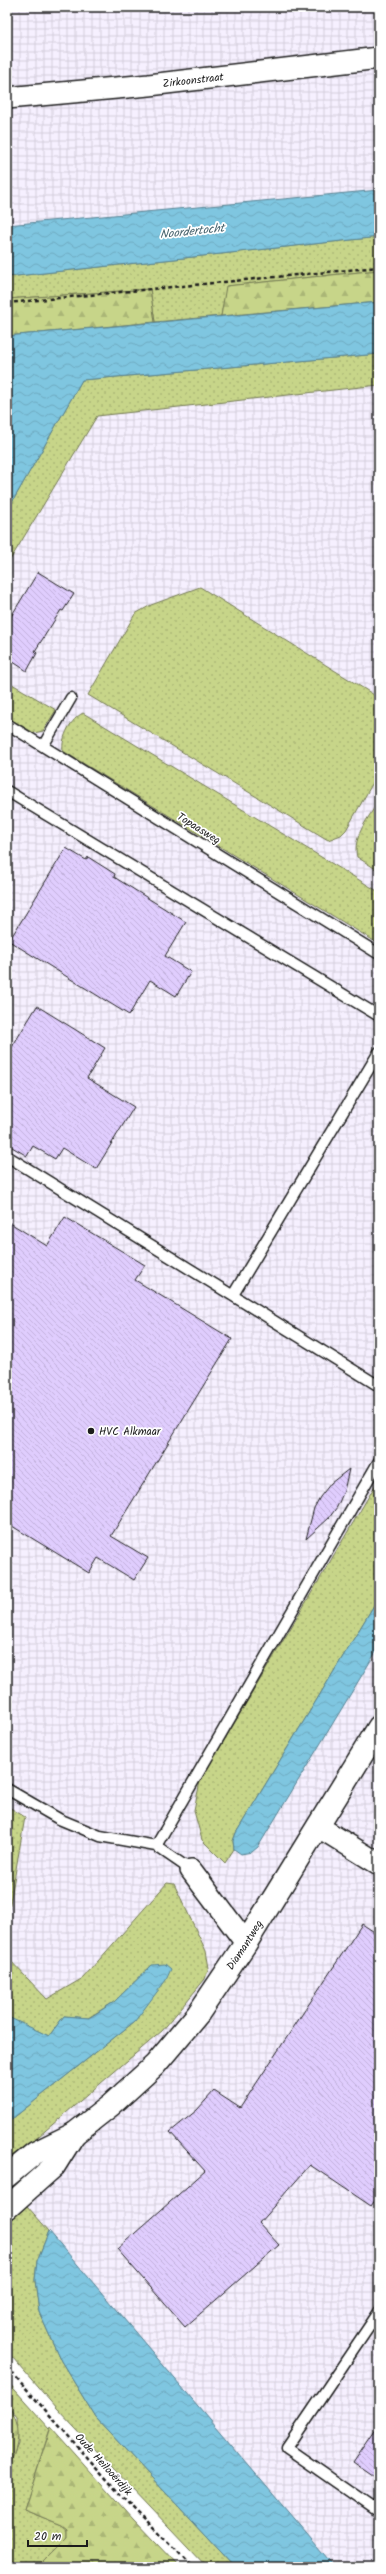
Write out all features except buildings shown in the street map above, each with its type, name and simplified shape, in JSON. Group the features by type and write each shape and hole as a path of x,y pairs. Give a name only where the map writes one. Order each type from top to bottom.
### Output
{"street":[{"name":"Zirkoonstraat","path":"7,98 149,85 379,58"},
{"name":"Diamantweg","path":"7,2176 35,2153 74,2134 112,2105 155,2065 198,2014 246,1943 319,1827 379,1727"},
{"path":"319,1827 379,1864"},
{"path":"192,1870 246,1943"},
{"name":"Diamantweg","path":"7,2208 54,2166 74,2134"}],"lane":[{"path":"43,746 71,698"},
{"name":"Topaasweg","path":"7,724 379,954"},
{"path":"7,791 379,1016"},
{"path":"232,1295 379,1052"},
{"path":"7,1156 232,1295 377,1381"},
{"path":"156,1846 379,1461"},
{"path":"7,1789 59,1819 100,1836 156,1846 192,1870"},
{"path":"379,2312 287,2448 379,2512"}],"path":[{"path":"7,303 379,267"},
{"name":"Oude Heilooërdijk","path":"7,2367 119,2493 193,2567"}],"shaded area":[{"path":"7,7 379,7 379,2567 289,2567 7,2251"}],"green space":[{"path":"379,237 379,270 227,286 221,316 155,322 150,289 7,299 7,277"},
{"path":"379,270 379,302 221,316 226,286"},
{"path":"150,289 155,322 7,336 7,299"},
{"path":"379,354 379,385 97,416 7,565 7,511 82,380"},
{"path":"200,587 379,698 379,772 346,830 341,835 328,840 88,695 135,614 151,605"},
{"path":"7,681 56,710 43,731 34,733 7,717"},
{"path":"83,713 379,892 379,944 63,751 65,734 71,724"},
{"path":"379,800 379,871 357,857 356,849 362,827"},
{"path":"379,1479 379,1597 236,1833 233,1841 234,1849 225,1863 202,1840 194,1811 200,1781"},
{"path":"7,1806 25,1817 7,1921"},
{"path":"167,1883 174,1884 206,1951 209,1968 205,1979 162,2031 25,2148 7,2159 7,2123 135,2021 152,1965 114,2002 88,2018 64,2016 49,2036 8,2018 7,2019 7,1957 47,1999 83,1978"},
{"path":"27,2206 49,2231 37,2261 35,2280 39,2312 61,2361 96,2418 235,2567 207,2567 56,2408 7,2351 7,2224"},
{"path":"7,2381 50,2429 24,2510 62,2525 67,2529 67,2538 38,2567 7,2567 7,2471 18,2444 17,2417 7,2404"},
{"path":"7,2404 16,2421 18,2437 17,2445 7,2471"},
{"path":"51,2427 133,2519 179,2567 38,2567 67,2538 67,2529 62,2525 24,2510"}],"water":[{"name":"Noordertocht","path":"379,190 379,237 7,277 7,225"},
{"path":"379,302 379,354 82,380 7,511 7,336"},
{"path":"379,1597 379,1647 258,1847 252,1852 241,1854 234,1849 233,1841 236,1833"},
{"path":"165,1964 171,1969 166,1980 135,2021 7,2123 8,2017 49,2036 64,2016 89,2018 114,2002 152,1965"},
{"path":"49,2231 335,2567 235,2567 96,2418 61,2361 39,2312 35,2280 37,2261"}],"place":[{"name":"HVC Alkmaar","path":"91,1431"}]}
